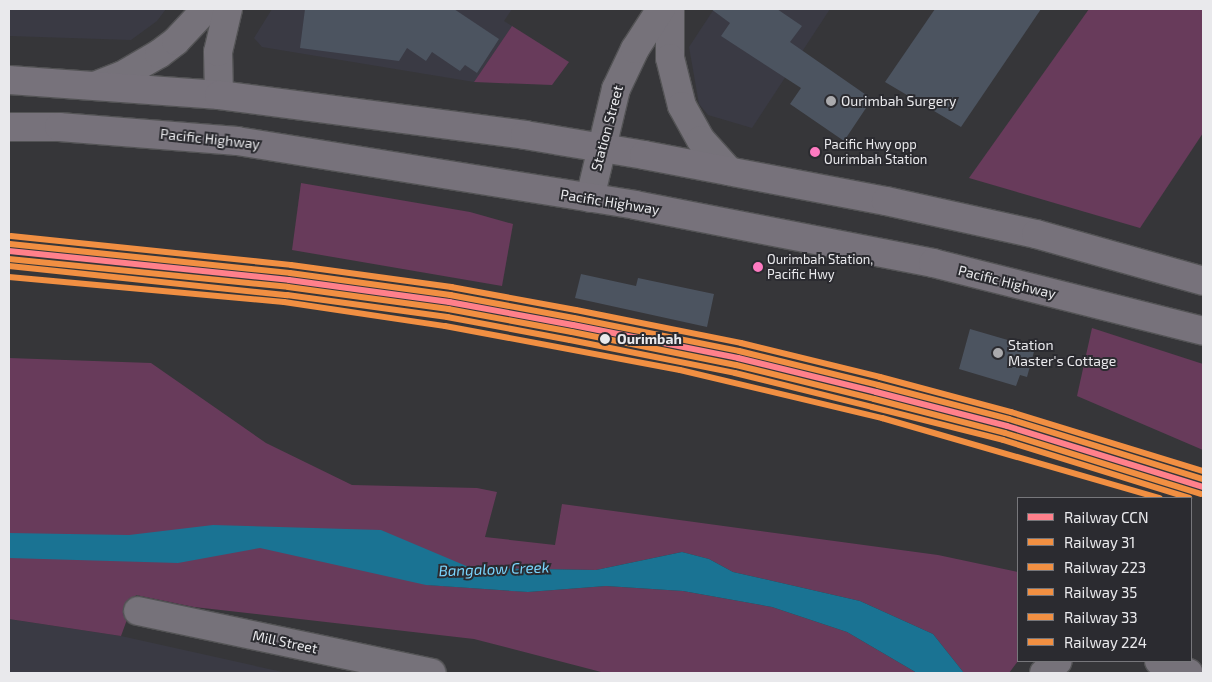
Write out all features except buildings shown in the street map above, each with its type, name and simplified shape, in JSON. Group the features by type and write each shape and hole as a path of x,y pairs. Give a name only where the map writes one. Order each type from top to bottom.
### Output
{"main road":[{"path":"9,80 219,95 601,148 728,171 1036,234 1203,281"},
{"name":"Pacific Highway","path":"9,127 98,130 237,141 590,198 933,263 1203,331"}],"street":[{"path":"96,85 121,76 159,54 176,42 206,9"},
{"path":"219,95 218,52 228,9"},
{"name":"Station Street","path":"590,198 601,148 622,74 661,9"},
{"path":"670,9 670,58 682,106 701,140 728,171"},
{"name":"Mill Street","path":"138,611 432,673"},
{"path":"1044,673 1057,662"},
{"path":"1162,662 1189,673"}],"shaded area":[{"path":"9,9 166,9 157,21 131,40 9,36"},
{"path":"272,9 512,9 504,21 512,26 474,82 262,47 254,38"},
{"path":"714,9 830,9 752,128 708,115 699,104 689,47"},
{"path":"1089,9 1203,9 1203,133 1140,228 969,178"},
{"path":"512,26 569,62 552,85 474,82"},
{"path":"301,183 470,212 513,224 502,286 292,250"},
{"path":"1092,328 1203,364 1203,450 1077,396"},
{"path":"9,358 151,363 266,443 352,485 477,488 497,492 485,537 555,545 562,504 938,555 1017,572 1017,662 1009,673 964,673 933,634 860,601 733,572 709,559 682,552 596,570 471,568 428,585 528,592 606,586 683,591 772,607 847,632 917,673 605,673 474,639 194,607 136,595 121,636 9,619"},
{"path":"9,619 121,636 287,673 9,673"}],"water":[{"name":"Bangalow Creek","path":"213,525 381,530 471,568 596,570 682,552 709,559 733,572 860,601 933,634 964,673 917,673 847,632 772,607 683,591 606,586 528,592 426,585 260,548 178,563 9,558 9,533 129,535"}],"rail line":[{"name":"33","path":"11,236 291,265 451,287 576,310 741,343 880,377 1011,412 1203,471"},
{"name":"223","path":"10,244 290,273 450,295 574,318 739,351 878,385 1009,419 1203,479"},
{"name":"CCN","path":"9,251 289,280 449,302 573,325 738,358 876,392 1007,426 1203,487"},
{"name":"31","path":"9,259 288,287 448,309 572,332 736,365 874,399 1005,433 1201,494"},
{"name":"35","path":"9,266 287,295 447,317 570,340 735,373 1003,440 1186,497"},
{"name":"224","path":"9,277 284,302 445,326 680,370 882,418 1157,497"}],"place":[{"name":"Ourimbah Surgery","path":"831,101"},
{"name":"Pacific Hwy opp Ourimbah Station","path":"815,152"},
{"name":"Ourimbah Station, Pacific Hwy","path":"758,267"},
{"name":"Ourimbah","path":"605,339"},
{"name":"Station Master's Cottage","path":"998,353"}]}
